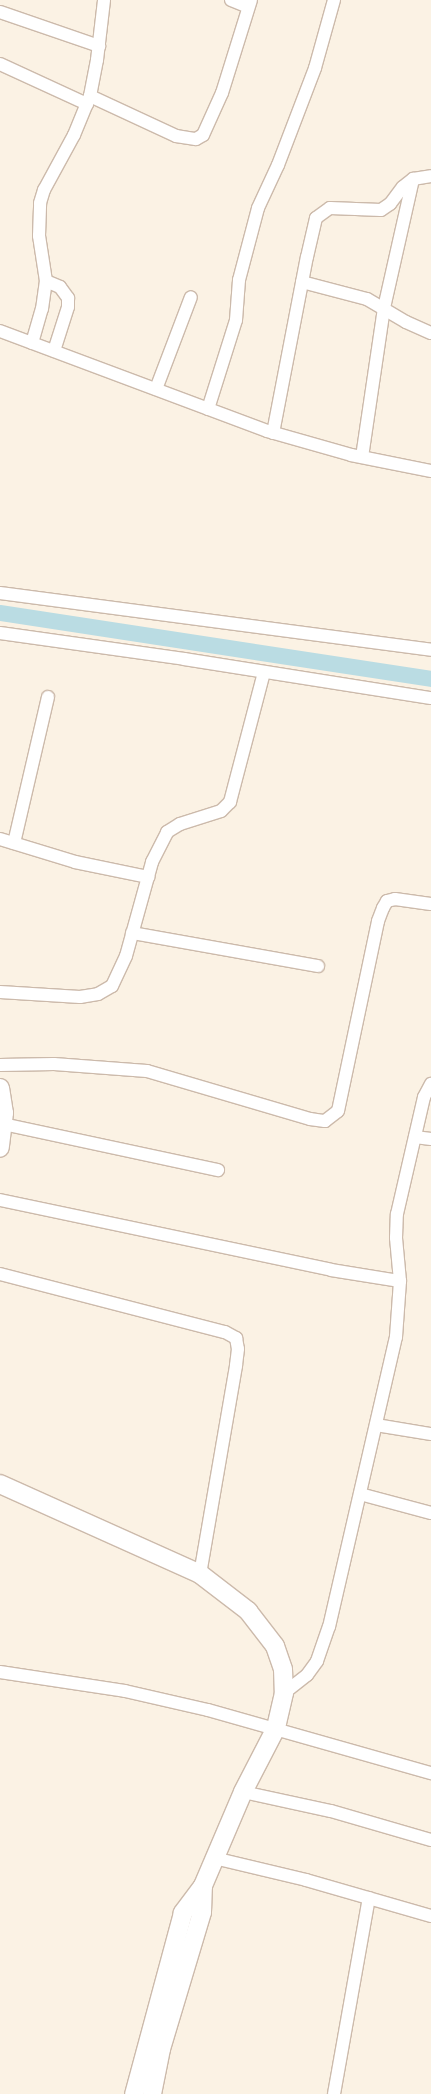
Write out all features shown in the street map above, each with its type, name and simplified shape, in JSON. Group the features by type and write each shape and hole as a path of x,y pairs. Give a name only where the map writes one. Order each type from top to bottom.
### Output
{"main road":[{"path":"0,1088 4,1113 0,1148"},
{"path":"0,1484 200,1574 248,1611 275,1646 283,1669 284,1694 276,1728 243,1792 203,1886 183,1913 134,2094"},
{"path":"152,2094 161,2050 202,1912 203,1886"}],"street":[{"path":"32,343 42,309 46,281 39,236 40,203 44,190 74,135 88,100 99,46 104,0"},
{"path":"0,64 176,136 196,139 203,135 222,93 250,4 231,0"},
{"path":"208,408 236,320 239,280 258,208 278,165 315,68 334,0"},
{"path":"0,12 99,46"},
{"path":"273,432 316,218 330,208 343,207 372,211 381,210 390,204 403,187 413,179 431,176"},
{"path":"362,457 384,308 413,179"},
{"path":"46,281 60,286 68,298 68,307 54,351"},
{"path":"302,282 354,294 384,308 413,326 431,333"},
{"path":"156,389 191,297"},
{"path":"0,331 273,432 362,457 431,471"},
{"path":"0,593 431,650"},
{"path":"0,633 431,698"},
{"path":"0,992 80,997 98,994 112,986 120,971 158,848 167,832 180,824 221,811 230,802 264,672"},
{"path":"14,843 48,697"},
{"path":"0,839 80,863 148,877"},
{"path":"0,1065 54,1064 147,1071 310,1119 325,1121 338,1111 378,921 383,908 387,901 395,899 431,904"},
{"path":"132,934 318,966"},
{"path":"284,1694 307,1674 317,1661 324,1645 396,1338 400,1281 396,1225 424,1097 431,1084"},
{"path":"3,1124 218,1170"},
{"path":"415,1137 431,1139"},
{"path":"0,1200 331,1270 400,1281"},
{"path":"0,1274 225,1332 236,1338 238,1348 236,1366 200,1574"},
{"path":"376,1425 431,1434"},
{"path":"360,1494 431,1513"},
{"path":"0,1672 141,1694 276,1728 431,1773"},
{"path":"243,1792 331,1811 431,1840"},
{"path":"214,1858 431,1916"},
{"path":"334,2094 369,1898"}],"waterway":[{"path":"0,613 431,679"}]}
